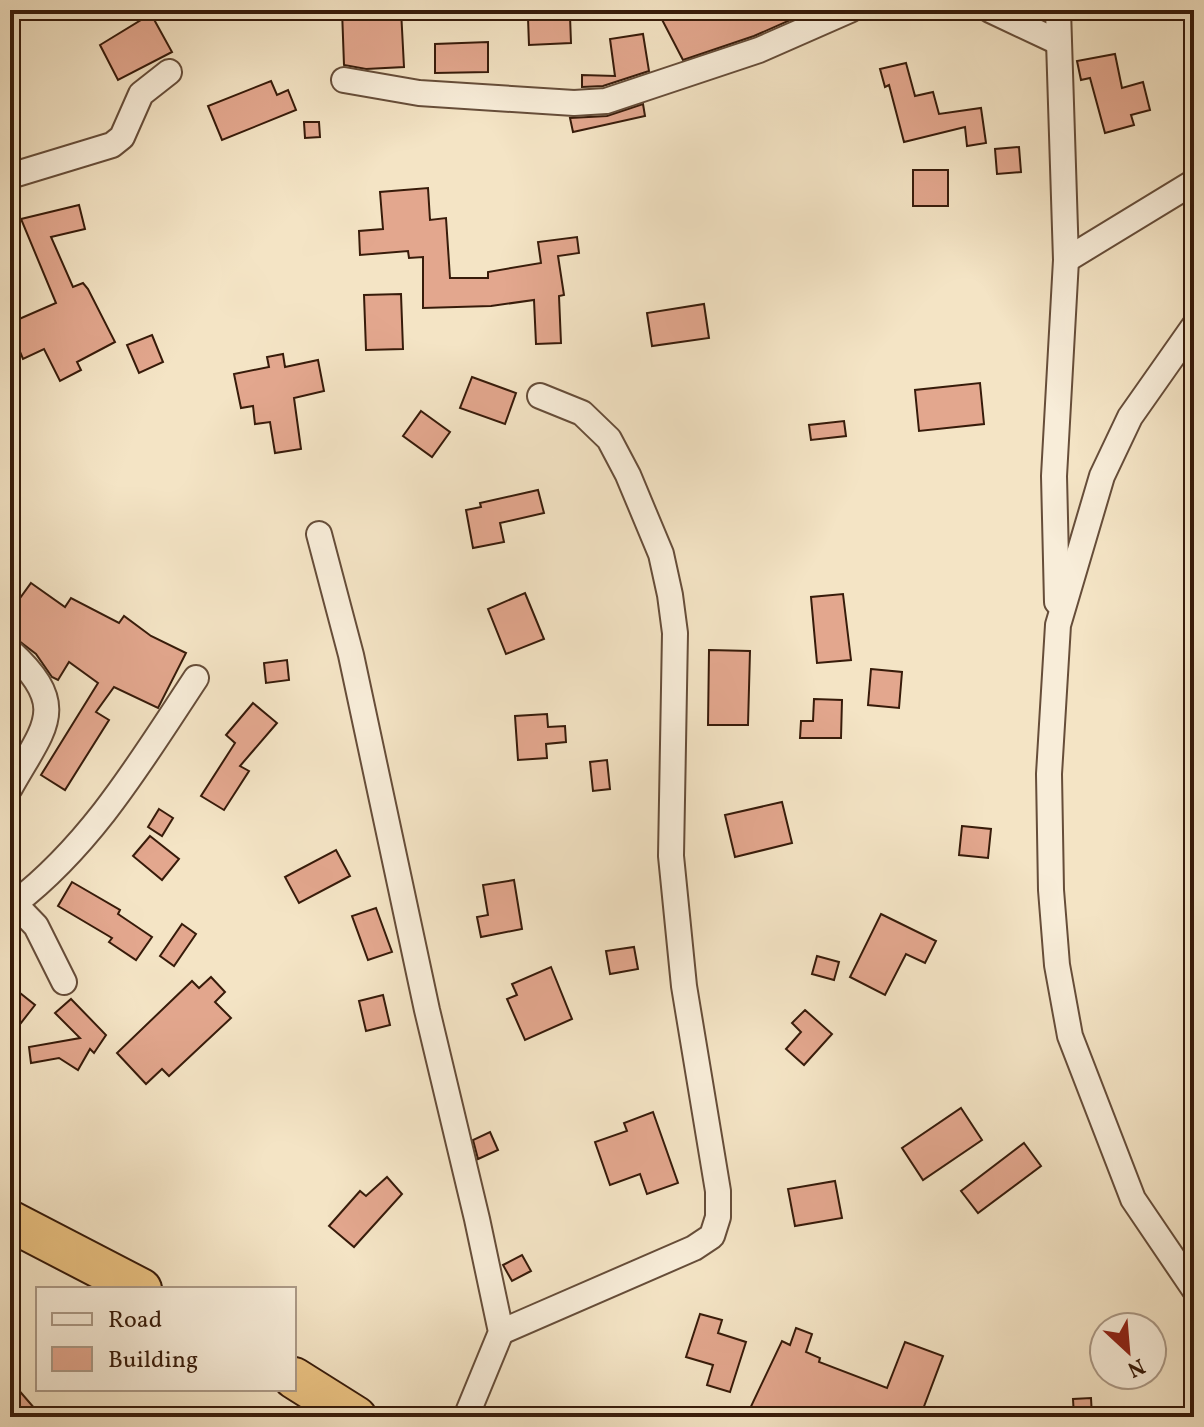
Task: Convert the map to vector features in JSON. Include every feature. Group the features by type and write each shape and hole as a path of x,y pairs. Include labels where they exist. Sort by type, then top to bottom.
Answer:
{"highway":[{"path":"10,1221 137,1287"},
{"path":"296,1379 356,1417"}],"street":[{"path":"344,80 419,93 574,103 606,101 759,50 850,10"},
{"path":"990,10 1058,42"},
{"path":"1058,10 1066,260 1054,476 1058,625 1049,774 1051,890 1057,965 1070,1036 1133,1199 1194,1289"},
{"path":"10,176 112,145 122,137 141,94 169,72"},
{"path":"1066,260 1194,182"},
{"path":"1058,625 1102,476 1130,417 1194,326"},
{"path":"501,1332 694,1248 712,1236 718,1217 718,1191 684,986 671,856 675,633 670,595 661,554 628,475 609,439 582,413 540,396"},
{"path":"1054,476 1066,494 1077,497 1089,493 1102,476"},
{"path":"319,534 351,655 427,1010 501,1332 466,1417"},
{"path":"10,651 31,670 44,691 48,712 44,728 10,788"},
{"path":"64,982 36,926 13,901 65,860 97,822 196,678"}],"building":[{"path":"342,10 401,10 404,67 366,69 344,65"},
{"path":"657,10 813,10 754,36 683,60"},
{"path":"151,14 172,52 118,80 100,45"},
{"path":"570,16 571,43 529,45 528,18"},
{"path":"643,34 649,71 603,86 582,87 582,75 615,76 610,39"},
{"path":"488,42 488,72 435,73 435,44"},
{"path":"1115,54 1122,88 1143,82 1150,110 1131,115 1134,125 1105,133 1090,78 1081,80 1077,61"},
{"path":"906,63 915,96 933,92 939,114 981,108 986,143 967,146 965,127 904,142 889,85 885,87 880,69"},
{"path":"271,81 277,95 288,90 296,110 222,140 208,106"},
{"path":"643,104 645,116 573,132 570,118 607,116"},
{"path":"304,122 319,122 320,137 305,138"},
{"path":"1019,147 1021,172 997,174 995,149"},
{"path":"913,170 948,170 948,206 913,206"},
{"path":"428,188 430,220 446,218 450,278 488,278 488,272 541,263 538,242 577,237 579,253 558,256 564,295 559,296 561,343 536,344 534,300 491,306 423,308 423,257 409,258 408,251 360,255 359,231 383,229 380,192"},
{"path":"79,205 85,229 51,237 73,287 83,283 88,289 115,342 77,362 81,370 60,381 44,349 23,359 10,328 10,323 56,303 21,219"},
{"path":"401,294 403,349 366,350 364,295"},
{"path":"704,304 709,338 652,346 647,313"},
{"path":"152,335 163,362 139,373 127,345"},
{"path":"283,354 285,367 318,360 324,391 294,398 301,449 275,453 270,422 255,424 253,406 241,408 234,374 269,367 267,357"},
{"path":"472,377 516,393 505,424 460,408"},
{"path":"980,383 984,424 919,431 915,390"},
{"path":"421,411 450,432 432,457 403,436"},
{"path":"844,421 846,436 811,440 809,425"},
{"path":"538,490 544,513 500,523 504,542 473,548 466,510 481,507 480,503"},
{"path":"31,583 65,607 71,598 119,623 124,616 151,636 186,653 158,708 114,687 96,712 109,720 65,790 41,775 98,683 69,662 58,680 52,677 36,654 10,634 10,612"},
{"path":"525,593 544,639 506,654 488,609"},
{"path":"843,594 851,660 817,663 811,597"},
{"path":"709,650 750,651 748,725 708,725"},
{"path":"287,660 289,680 266,683 264,663"},
{"path":"871,669 902,672 899,708 868,705"},
{"path":"814,699 842,700 841,738 800,738 801,721 813,721"},
{"path":"253,703 277,723 240,766 249,771 224,810 201,796 235,743 226,735"},
{"path":"547,714 548,727 565,726 566,742 546,744 547,758 518,760 515,716"},
{"path":"607,760 610,789 593,791 590,762"},
{"path":"782,802 792,843 735,857 725,815"},
{"path":"159,809 173,818 162,836 148,827"},
{"path":"962,826 991,829 988,858 959,855"},
{"path":"150,836 179,859 162,880 133,856"},
{"path":"336,850 350,876 299,903 285,877"},
{"path":"514,880 522,929 481,937 477,917 488,915 483,885"},
{"path":"72,882 120,910 118,914 152,937 136,960 109,942 112,938 58,906"},
{"path":"376,908 392,952 368,960 352,916"},
{"path":"881,914 936,941 925,963 906,954 885,995 850,977"},
{"path":"182,924 196,934 174,966 160,956"},
{"path":"634,947 638,969 610,974 606,951"},
{"path":"817,956 839,962 834,980 812,974"},
{"path":"551,967 572,1019 525,1040 507,999 517,995 512,984"},
{"path":"211,977 225,992 215,1002 231,1018 169,1076 162,1069 146,1084 117,1053 192,981 199,988"},
{"path":"10,985 35,1005 10,1037"},
{"path":"383,995 390,1025 366,1031 359,1001"},
{"path":"71,999 106,1035 94,1053 90,1049 78,1070 59,1058 31,1063 29,1047 80,1038 55,1013"},
{"path":"805,1010 832,1034 804,1065 786,1049 801,1032 792,1023"},
{"path":"961,1108 982,1140 923,1180 902,1148"},
{"path":"653,1112 678,1183 647,1194 640,1174 610,1185 595,1142 627,1131 624,1123"},
{"path":"490,1132 498,1150 478,1159 473,1140"},
{"path":"1024,1143 1041,1166 978,1213 961,1191"},
{"path":"387,1177 402,1194 354,1247 329,1226 360,1191 366,1196"},
{"path":"835,1181 842,1218 795,1226 788,1189"},
{"path":"522,1255 531,1271 512,1281 503,1265"},
{"path":"700,1314 722,1320 718,1333 746,1342 730,1392 707,1385 713,1365 686,1357"},
{"path":"796,1328 812,1334 806,1352 820,1358 819,1362 887,1388 905,1342 943,1356 920,1417 746,1417 782,1341 790,1345"},
{"path":"10,1380 42,1417 10,1417"},
{"path":"1091,1398 1092,1417 1074,1417 1073,1399"}]}
